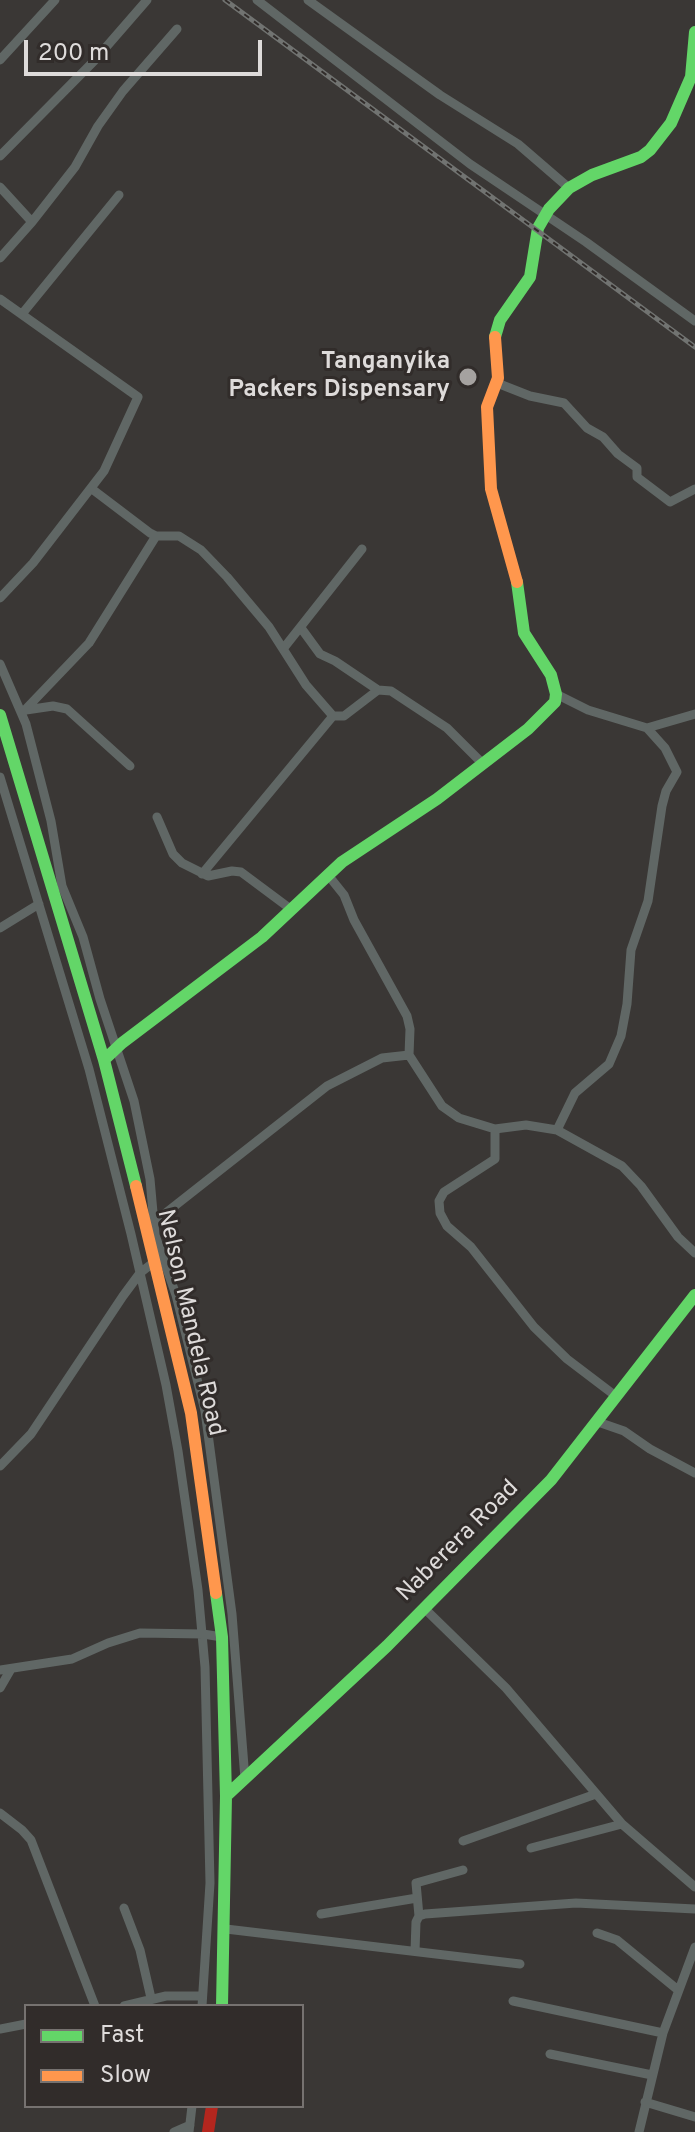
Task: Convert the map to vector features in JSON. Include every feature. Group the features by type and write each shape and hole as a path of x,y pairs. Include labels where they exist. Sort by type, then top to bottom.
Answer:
{"street":[{"path":"0,60 55,0"},
{"path":"0,156 94,61 147,0"},
{"path":"257,0 463,159 695,321"},
{"path":"308,0 440,95 518,144 569,188"},
{"path":"0,258 75,167 108,110 177,29"},
{"path":"104,1060 238,957 357,851 437,799 541,717 555,702 551,675 524,633 516,575 491,489 487,407 497,383 497,327 530,277 538,228 545,214 569,188 592,175 641,157 660,138 677,113 691,77 695,32"},
{"path":"0,187 32,222"},
{"path":"22,314 119,195"},
{"path":"0,299 138,396 104,471 92,489 33,563 0,598"},
{"path":"497,383 530,396 564,403 587,428 603,437 618,454 637,468 637,478 670,502 695,489"},
{"path":"92,489 156,536 179,536 201,550 269,627 306,685 333,716 342,717 378,690"},
{"path":"24,711 89,643 156,536"},
{"path":"283,649 362,549"},
{"path":"301,628 320,654 378,690 391,691 424,711 447,728 482,763"},
{"path":"0,664 24,711 51,821 62,886 83,937 117,1047 144,1147 156,1241 176,1295 205,1411 232,1614 245,1779"},
{"path":"556,694 588,710 647,728 677,768 677,776 666,791 663,802 648,901 631,950 625,1022 611,1061 575,1093 557,1130"},
{"path":"24,711 53,706 67,709 130,766"},
{"path":"647,728 695,714"},
{"name":"Nelson Mandela Road","path":"0,715 104,1060 186,1388 222,1637 226,1796 226,1929 222,2004"},
{"path":"202,874 333,716"},
{"path":"0,777 89,1069 140,1273 173,1422 203,1634 210,1883 202,2001 151,1998 131,2004"},
{"path":"157,817 175,857 202,874 214,877 232,871 241,872 292,910"},
{"path":"328,875 344,895 354,920 407,1016 409,1055 450,1114 474,1125 495,1129 526,1125 557,1130 627,1170 678,1237 695,1253"},
{"path":"0,928 39,904"},
{"path":"153,1223 327,1086 382,1058 409,1055"},
{"path":"495,1129 495,1159 444,1192 439,1201 440,1213 447,1226 471,1247 534,1327 567,1359 617,1397"},
{"path":"0,1466 40,1421 140,1273 154,1262"},
{"name":"Naberera Road","path":"226,1796 492,1542 551,1480 695,1295"},
{"path":"598,1422 624,1431 695,1473"},
{"path":"424,1608 506,1688 622,1824 695,1887"},
{"path":"0,1688 6,1669 72,1659 140,1633 222,1637"},
{"path":"463,1841 596,1794"},
{"path":"0,1813 31,1840 94,2004"},
{"path":"531,1848 622,1824"},
{"path":"415,1951 419,1916 415,1885 419,1881 463,1870"},
{"path":"321,1914 417,1898"},
{"path":"419,1916 576,1903 695,1909"},
{"path":"124,1908 140,1950 151,1998"},
{"path":"226,1929 520,1964"},
{"path":"597,1933 617,1940 678,1990"},
{"path":"639,2132 663,2033 695,1947"},
{"path":"684,1977 695,1982"},
{"path":"513,2001 663,2033"},
{"path":"0,2029 24,2024"},
{"path":"550,2054 652,2075"},
{"path":"645,2102 695,2117"},
{"path":"174,2132 189,2129 192,2108"},
{"path":"208,2132 212,2108"}],"railway":[{"path":"225,0 695,347"}],"traffic: fast":[{"path":"495,337 500,320 530,277 538,228 549,209 569,188 592,175 641,157 671,123 691,77 695,32"},
{"path":"104,1060 262,937 342,862 437,799 528,729 555,702 551,675 524,633 517,582"},
{"path":"0,715 104,1060 136,1186"},
{"path":"226,1796 387,1646 551,1480 695,1295"},
{"path":"216,1593 222,1637 226,1796 222,2004"}],"traffic: slow":[{"path":"495,337 498,378 487,407 491,489 517,582"},
{"path":"136,1186 191,1413 216,1593"}],"traffic: jam":[{"path":"208,2132 212,2108"}],"place":[{"name":"Tanganyika Packers Dispensary","path":"468,377"}]}
